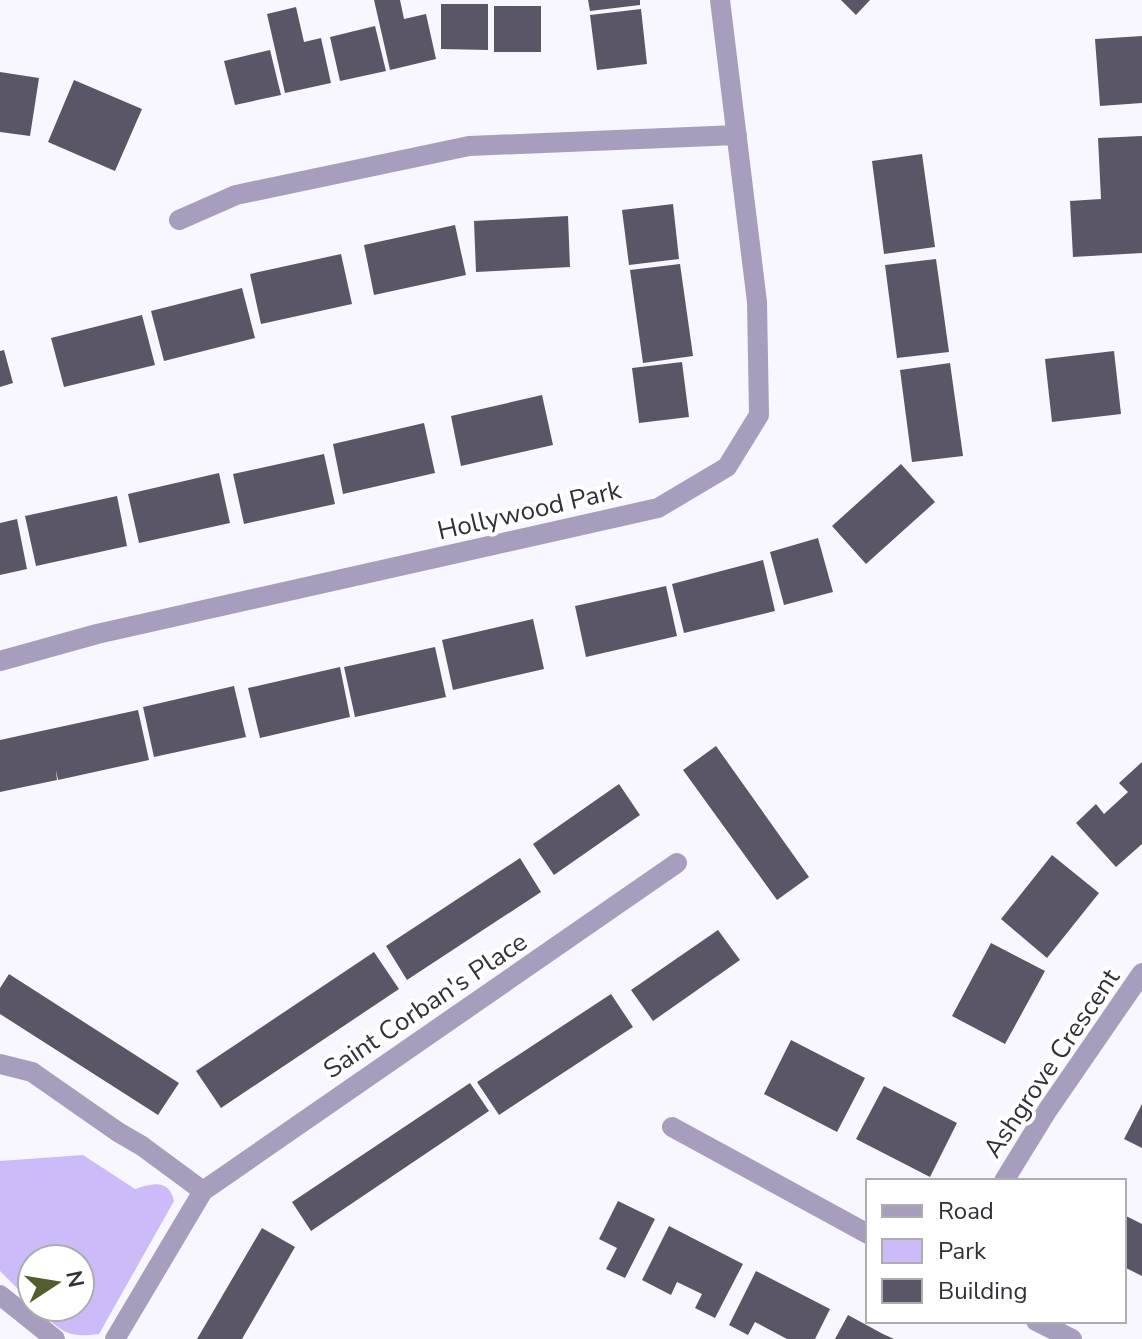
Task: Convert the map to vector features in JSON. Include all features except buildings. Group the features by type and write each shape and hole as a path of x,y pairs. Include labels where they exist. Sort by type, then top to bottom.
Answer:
{"street":[{"name":"Hollywood Park","path":"0,661 97,634 658,508 727,467 759,415 757,302 720,0"},
{"path":"179,220 236,195 469,146 737,135"},
{"name":"Saint Corban's Place","path":"115,1339 203,1191 677,863"},
{"name":"Ashgrove Crescent","path":"1005,1179 1047,1111 1142,973"},
{"path":"0,1064 32,1072 203,1191"},
{"path":"672,1127 866,1233"},
{"path":"0,1295 55,1339"},
{"path":"1040,1323 1072,1339"}],"green space":[{"path":"83,1155 135,1189 159,1184 172,1194 174,1201 99,1334 78,1335 63,1331 53,1323 96,1323 96,1243 16,1243 16,1287 0,1271 0,1161"}]}
